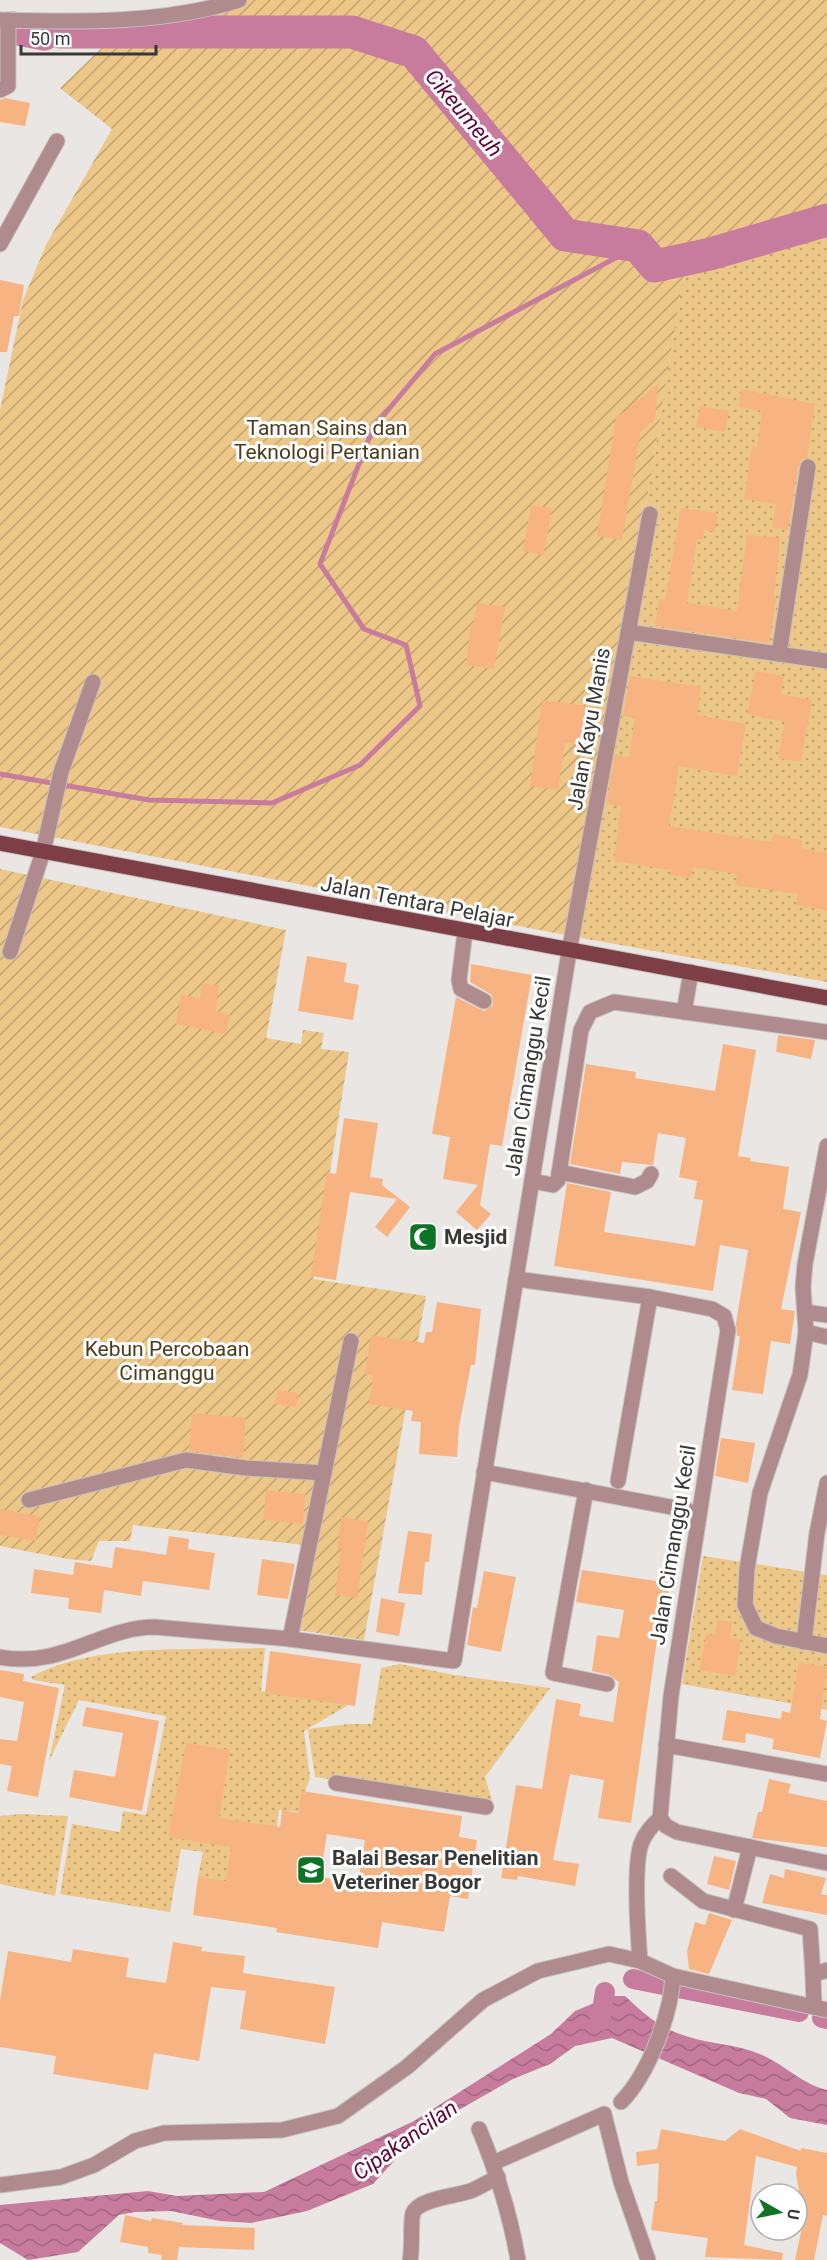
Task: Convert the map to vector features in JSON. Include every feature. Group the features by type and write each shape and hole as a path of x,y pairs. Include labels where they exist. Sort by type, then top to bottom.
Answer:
{"main road":[{"name":"Jalan Tentara Pelajar","path":"0,843 569,952 827,998"}],"street":[{"path":"0,90 8,86 4,20 97,23 211,9 240,0"},
{"path":"0,244 57,141"},
{"path":"779,654 808,467"},
{"name":"Jalan Kayu Manis","path":"569,952 650,514"},
{"path":"628,632 827,661"},
{"path":"9,952 42,852 61,772 93,682"},
{"path":"465,932 459,980 461,989 484,1001"},
{"name":"Jalan Cimanggu Kecil","path":"0,1657 41,1659 88,1646 133,1627 290,1639 454,1661 569,952"},
{"path":"684,1012 691,972"},
{"path":"532,1181 553,1185 558,1180 581,1030 590,1012 614,1002 827,1032"},
{"path":"827,1146 805,1264 806,1332 800,1375 760,1493 747,1569 745,1605 756,1628 827,1646"},
{"path":"559,1172 635,1187 647,1181 651,1174"},
{"name":"Jalan Cimanggu Kecil","path":"516,1279 650,1297 712,1309 724,1316 728,1330 697,1524 666,1745 660,1818"},
{"path":"618,1481 650,1297"},
{"path":"805,1312 827,1315"},
{"path":"806,1332 827,1337"},
{"path":"290,1639 351,1341"},
{"path":"29,1500 186,1460 246,1468 324,1473"},
{"path":"484,1472 687,1510"},
{"path":"804,1642 822,1534 827,1483"},
{"path":"586,1490 553,1673 608,1684"},
{"path":"666,1745 827,1774"},
{"path":"336,1783 486,1808"},
{"path":"640,1960 637,1930 640,1847 646,1832 660,1818 666,1827 677,1832 827,1863"},
{"path":"734,1910 750,1847"},
{"path":"0,2185 61,2177 94,2165 135,2141 164,2133 282,2130 338,2116 407,2067 483,2000 538,1971 609,1954 640,1960 673,1982 821,2008 820,1973 810,1929 703,1901 671,1876"},
{"path":"621,2102 637,2086 649,2058 673,1982"},
{"path":"410,2260 414,2232 412,2215 417,2207 426,2202 473,2190 496,2170 548,2137 604,2114 621,2182 648,2260"},
{"path":"479,2129 496,2170 510,2216 518,2260"}],"green space":[{"name":"Taman Sains dan Teknologi Pertanian","path":"235,0 827,0 827,208 688,247 576,937 0,827 0,410 23,300 46,245 112,129 60,88 111,39"},
{"path":"827,208 827,982 576,937 688,246"},
{"name":"Kebun Percobaan Cimanggu","path":"0,869 286,930 266,1038 301,1044 303,1030 324,1033 321,1049 349,1052 313,1279 426,1296 364,1640 291,1629 304,1545 133,1525 130,1541 99,1541 91,1561 67,1559 0,1546"},
{"path":"703,1556 827,1575 827,1710 682,1684"},
{"path":"265,1648 261,1691 350,1704 304,1731 310,1778 298,1812 279,1810 268,1891 198,1877 203,1852 181,1849 170,1912 60,1894 72,1824 120,1832 123,1811 146,1815 166,1716 79,1700 49,1761 65,1685 33,1680 31,1677 57,1666 114,1653 145,1650"},
{"path":"400,1664 454,1675 550,1688 485,1777 493,1804 315,1777 308,1729 372,1724 381,1668"},
{"path":"21,1814 68,1816 55,1896 0,1884 0,1816"}],"water":[{"name":"Cipakancilan","path":"612,1996 625,1996 649,2017 669,2030 687,2037 752,2051 827,2090 827,2125 790,2118 766,2099 739,2093 612,2038 575,2046 550,2064 513,2079 457,2111 404,2150 373,2184 307,2211 251,2223 220,2221 171,2211 135,2212 119,2215 78,2252 28,2260 0,2243 0,2205 148,2191 177,2196 264,2192 414,2121 551,2034 575,2011"}],"building":[{"path":"5,98 30,103 25,126 0,122 0,100"},
{"path":"0,280 24,285 19,316 14,316 7,352 0,352"},
{"path":"658,384 655,420 641,431 622,540 597,536 616,418"},
{"path":"741,389 815,404 807,458 801,460 798,466 788,530 772,528 776,504 744,499 752,446 757,447 762,411 739,407"},
{"path":"700,406 729,411 725,432 696,427"},
{"path":"531,505 552,508 544,555 523,551"},
{"path":"681,508 718,513 715,532 704,530 703,539 697,539 687,603 737,611 747,535 780,538 774,598 776,599 769,643 655,626 659,599 665,600"},
{"path":"477,603 505,607 494,669 466,665 471,624 474,624"},
{"path":"756,671 784,676 781,694 812,700 801,762 778,758 785,722 747,714"},
{"path":"630,676 701,687 697,715 746,724 737,776 679,766 669,826 771,842 773,834 802,840 801,848 827,853 827,910 796,905 798,894 735,885 737,874 693,867 691,878 670,875 671,870 614,861 621,806 606,804 615,755 629,757 635,718 623,716"},
{"path":"542,700 600,708 595,746 565,742 558,790 530,786"},
{"path":"307,956 347,963 344,982 359,985 353,1020 298,1011"},
{"path":"471,964 532,975 502,1146 490,1144 480,1205 491,1214 477,1230 456,1212 478,1185 443,1179 450,1137 432,1134 456,997 484,1011 493,1005 492,995 470,982"},
{"path":"202,983 219,985 216,1011 230,1015 226,1034 176,1024 181,995 200,998"},
{"path":"778,1035 815,1040 811,1059 776,1052"},
{"path":"723,1044 756,1050 738,1156 751,1158 750,1161 789,1167 783,1209 801,1212 781,1309 795,1311 790,1344 771,1341 763,1394 732,1390 740,1336 737,1336 736,1323 748,1250 720,1245 713,1291 554,1266 567,1183 611,1192 604,1232 695,1246 703,1200 694,1199 697,1181 679,1177 686,1138 658,1133 653,1165 622,1162 620,1174 570,1164 586,1064 636,1072 635,1078 715,1091"},
{"path":"344,1118 378,1123 370,1177 383,1179 382,1185 410,1207 387,1237 375,1227 397,1199 350,1192 336,1280 311,1276 327,1172 336,1174"},
{"path":"437,1302 481,1309 475,1365 471,1365 459,1427 457,1457 419,1454 421,1422 411,1421 413,1411 369,1404 373,1375 365,1374 371,1335 424,1343 426,1332 432,1332"},
{"path":"277,1390 298,1393 296,1407 275,1404"},
{"path":"192,1413 246,1418 243,1458 189,1451"},
{"path":"721,1438 755,1443 748,1483 715,1476"},
{"path":"266,1490 305,1494 303,1524 263,1520"},
{"path":"0,1509 40,1516 36,1541 0,1535"},
{"path":"341,1517 368,1522 357,1598 335,1595 341,1549 337,1548"},
{"path":"408,1531 432,1534 429,1562 425,1562 422,1595 398,1593"},
{"path":"169,1536 189,1539 188,1549 215,1553 209,1590 143,1581 141,1596 104,1590 101,1613 68,1609 69,1598 31,1593 34,1569 73,1575 75,1562 112,1568 115,1547 166,1555"},
{"path":"262,1559 295,1564 288,1599 257,1595"},
{"path":"582,1570 670,1583 664,1619 660,1618 631,1823 598,1818 604,1780 570,1774 553,1860 579,1864 575,1886 518,1876 517,1880 501,1878 516,1785 542,1789 556,1699 581,1704 579,1716 613,1722 619,1682 609,1675 592,1671 597,1635 619,1638 624,1610 576,1602"},
{"path":"484,1571 516,1577 501,1652 467,1645 473,1607 477,1608"},
{"path":"381,1598 405,1603 399,1636 376,1632"},
{"path":"717,1620 732,1622 729,1638 741,1640 735,1676 700,1670 706,1634 715,1635"},
{"path":"270,1651 361,1664 355,1706 265,1693"},
{"path":"799,1662 827,1667 820,1719 827,1721 820,1758 772,1749 774,1739 746,1733 745,1743 722,1740 727,1710 781,1719 782,1711 790,1713"},
{"path":"0,1670 24,1674 23,1681 59,1688 38,1797 7,1791 12,1766 0,1764 0,1739 17,1741 24,1702 0,1697"},
{"path":"86,1707 159,1721 142,1811 69,1797 74,1770 115,1777 123,1733 82,1726"},
{"path":"186,1743 230,1750 219,1818 280,1827 282,1810 298,1813 302,1791 462,1816 459,1837 477,1840 468,1899 450,1896 444,1932 382,1922 378,1948 276,1932 277,1928 193,1915 198,1877 226,1881 231,1847 168,1837","holes":["327,1834 365,1840 358,1883 320,1877"]},
{"path":"769,1779 791,1784 788,1793 827,1801 827,1847 752,1838 758,1812 762,1812"},
{"path":"714,1856 736,1861 729,1890 707,1884"},
{"path":"785,1869 826,1878 821,1894 827,1895 827,1915 762,1903 770,1874 784,1878"},
{"path":"709,1913 732,1920 709,1974 689,1969 687,1951 695,1922 705,1925"},
{"path":"173,1942 202,1947 201,1951 245,1956 243,1973 335,1987 325,2044 240,2029 246,1991 211,1987 199,2061 154,2053 148,2090 53,2074 56,2056 0,2047 0,2000 8,1951 71,1962 73,1949 129,1958 126,1977 166,1983"},
{"path":"661,2129 725,2141 740,2129 801,2151 801,2148 827,2153 827,2216 823,2215 814,2260 795,2260 799,2242 809,2242 809,2182 797,2182 797,2167 756,2156 752,2182 749,2182 749,2208 744,2245 783,2253 782,2260 705,2257 708,2238 651,2230 655,2201 657,2201 659,2163 637,2166 636,2152 657,2149"},
{"path":"125,2215 151,2221 152,2218 183,2223 182,2225 255,2228 254,2250 179,2247 177,2260 161,2260 162,2255 148,2253 148,2247 120,2242"}],"waterway":[{"name":"Cikeumeuh","path":"13,28 44,34"},
{"name":"Cikeumeuh","path":"60,32 352,32 414,52 565,235 638,246 655,266 710,254 827,220"},
{"path":"0,774 149,800 272,803 360,765 420,706 406,645 364,629 320,564 373,428 435,354 638,246"},
{"path":"633,1979 799,2012"},
{"path":"600,2021 605,1992"},
{"path":"822,2018 827,2019"}],"place":[{"name":"Mesjid","path":"423,1237"},
{"name":"Balai Besar Penelitian Veteriner Bogor","path":"311,1870"}]}
